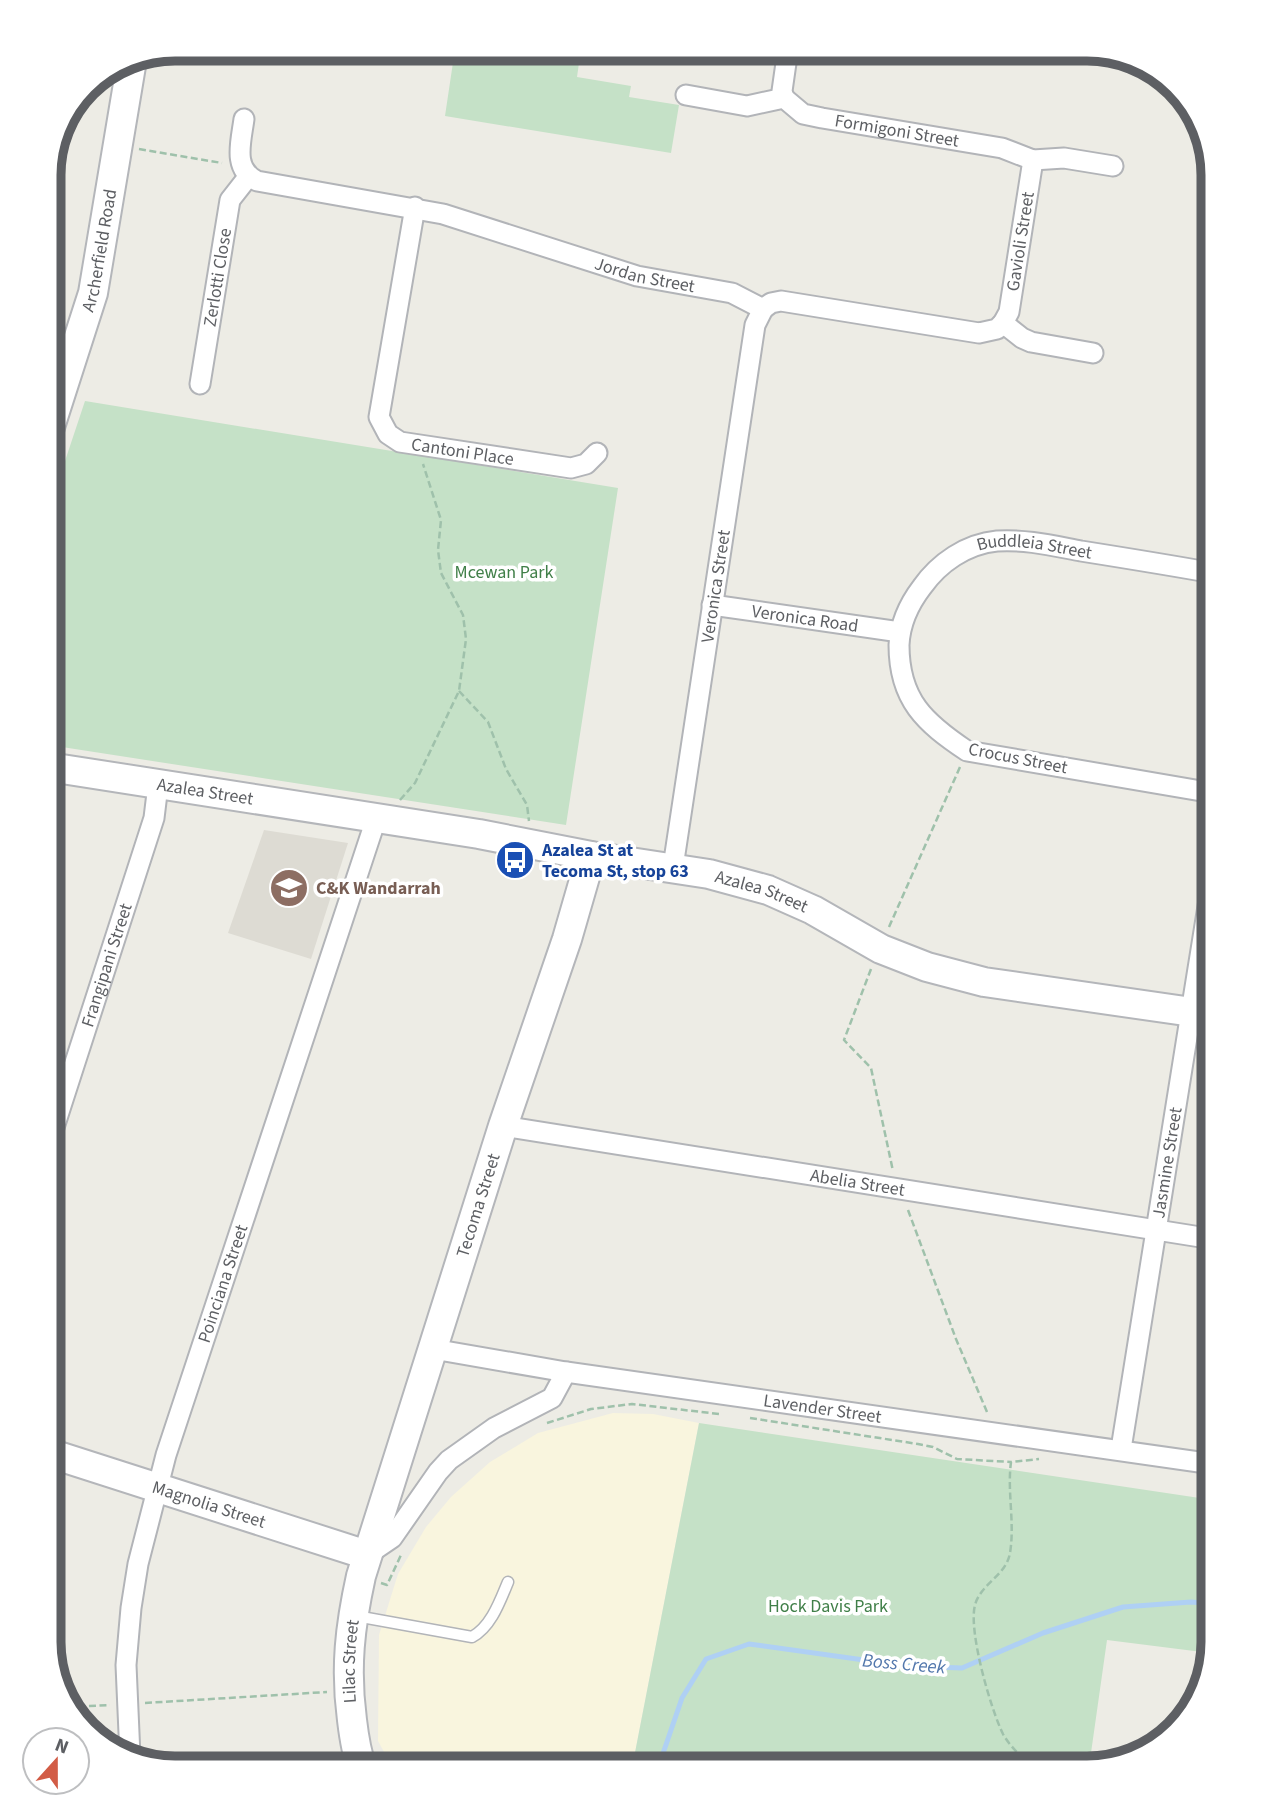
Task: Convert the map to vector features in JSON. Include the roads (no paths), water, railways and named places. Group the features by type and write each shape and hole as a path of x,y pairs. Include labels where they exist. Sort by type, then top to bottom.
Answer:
{"street":[{"path":"686,95 747,106 784,98 782,90 786,61"},
{"name":"Archerfield Road","path":"61,393 93,293 130,71"},
{"name":"Formigoni Street","path":"784,98 803,114 1002,148 1033,160 1064,158 1113,166"},
{"path":"244,119 239,155 244,172"},
{"name":"Gavioli Street","path":"1003,323 1009,312 1033,160"},
{"name":"Jordan Street","path":"244,172 257,181 443,214 637,276 732,293 763,309"},
{"name":"Zerlotti Close","path":"200,384 230,200 244,172"},
{"name":"Cantoni Place","path":"415,207 380,417 388,434 400,442 571,468 586,464 597,453"},
{"path":"763,309 771,303 781,301 979,333 997,329 1003,323 1021,338 1031,342 1093,353"},
{"name":"Veronica Street","path":"673,867 755,325 763,309"},
{"name":"Buddleia Street","path":"900,632 911,602 934,570 959,552 995,541 1035,543 1201,571"},
{"name":"Veronica Road","path":"712,605 900,632"},
{"name":"Crocus Street","path":"900,632 899,666 913,704 934,729 967,751 1201,791"},
{"name":"Azalea Street","path":"61,770 480,834 591,856 709,874 768,890 813,911 881,949 928,967 984,982 1201,1014"},
{"name":"Frangipani Street","path":"61,1106 154,818 158,785"},
{"name":"Poinciana Street","path":"129,1746 126,1665 131,1608 138,1564 157,1488 376,819"},
{"name":"Tecoma Street","path":"364,1565 503,1126 567,939 591,856"},
{"name":"Jasmine Street","path":"1121,1449 1156,1231 1201,1019"},
{"name":"Abelia Street","path":"503,1126 1201,1238"},
{"name":"Lavender Street","path":"433,1349 566,1371 1201,1462"},
{"path":"364,1565 392,1538 438,1472 449,1461 494,1427 552,1398 566,1371"},
{"name":"Magnolia Street","path":"61,1457 157,1488 364,1565"},
{"path":"390,1487 413,1485 438,1472"},
{"name":"Lilac Street","path":"357,1756 348,1690 347,1656 364,1565"}],"lane":[{"path":"353,1616 472,1637 486,1625 508,1582"}],"waterway":[{"name":"Boss Creek","path":"662,1756 682,1698 706,1659 749,1644 907,1666 962,1668 1043,1633 1123,1607 1201,1603"}],"place":[{"name":"Azalea St at Tecoma St, stop 63","path":"515,860"},
{"name":"C&K Wandarrah","path":"289,888"}],"park label":[{"name":"Mcewan Park","path":"504,572"},
{"name":"Hock Davis Park","path":"828,1606"}]}
